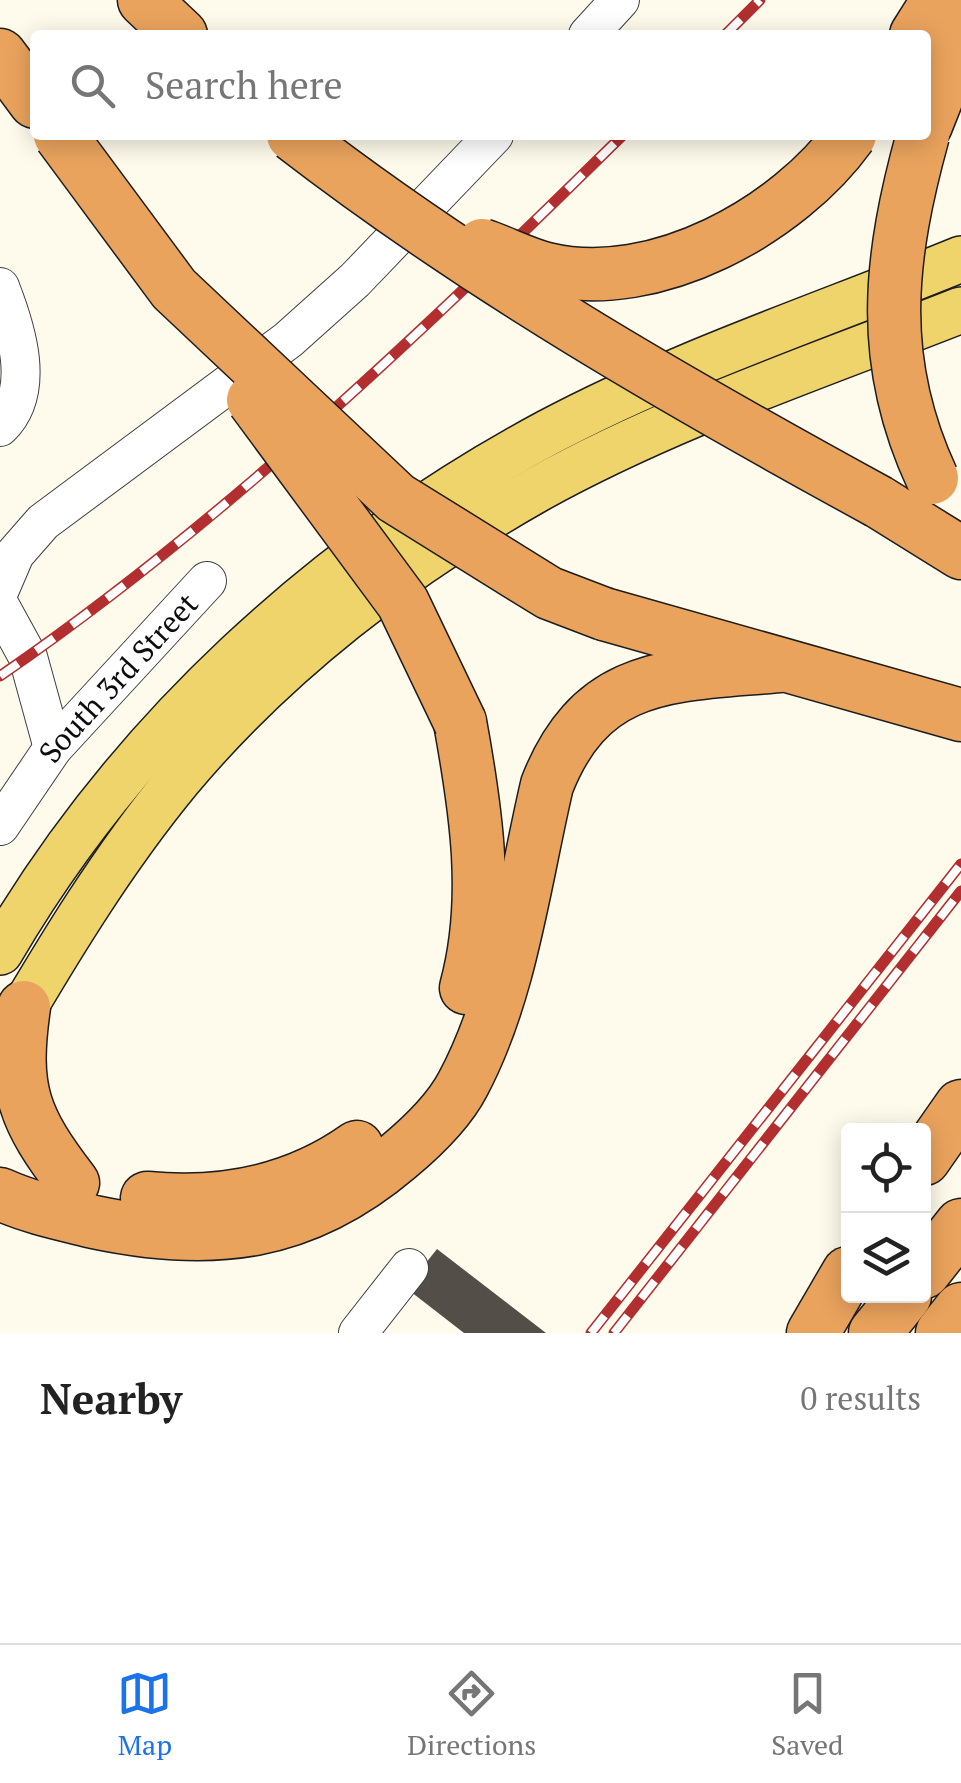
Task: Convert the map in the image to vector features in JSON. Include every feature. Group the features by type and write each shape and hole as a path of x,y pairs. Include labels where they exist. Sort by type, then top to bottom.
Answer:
{"highway":[{"path":"144,0 176,30"},
{"path":"919,30 938,0"},
{"path":"931,112 961,37"},
{"path":"0,54 30,95"},
{"path":"26,1198 188,1202 254,1193 322,1172 384,1126 425,1082 454,1030 477,948 480,862 460,722 403,603 64,140"},
{"path":"300,140 392,211 639,366 961,553"},
{"path":"392,211 549,270 610,271 661,264 717,244 766,218 813,180 846,140"},
{"path":"922,140 910,184 892,302 894,361 905,410 932,478 961,522"},
{"path":"174,289 396,498 548,593 604,614 779,666 960,715"},
{"path":"0,1164 26,1198 156,1235 230,1235 296,1221 365,1186 422,1137 462,1088 488,1031 547,785 562,747 613,696 646,682 779,666"},
{"path":"12,1028 24,1102 44,1145 26,1198"},
{"path":"931,1149 961,1106"},
{"path":"931,1263 961,1225"},
{"path":"813,1333 841,1286"},
{"path":"875,1333 899,1303"},
{"path":"942,1333 961,1309"}],"main road":[{"path":"0,952 91,817 162,732 238,654 324,579 449,492 550,432 651,386 961,259"},
{"path":"12,1028 116,862 181,778 330,632 430,557 538,490 643,439 961,310"}],"street":[{"path":"593,30 620,0"},
{"path":"0,589 15,554 43,522 288,340 355,280 489,140"},
{"path":"0,287 13,320 20,398 0,427"},
{"name":"South 3rd Street","path":"0,826 53,748 206,582"},
{"path":"0,606 28,657 53,748"},
{"path":"358,1333 408,1268"}],"building":[{"path":"437,1249 546,1333 464,1333 406,1288"}],"railway":[{"path":"730,30 760,0"},
{"path":"0,676 166,553 245,487 400,349 618,140"},
{"path":"591,1333 961,864"},
{"path":"614,1333 961,891"}]}
